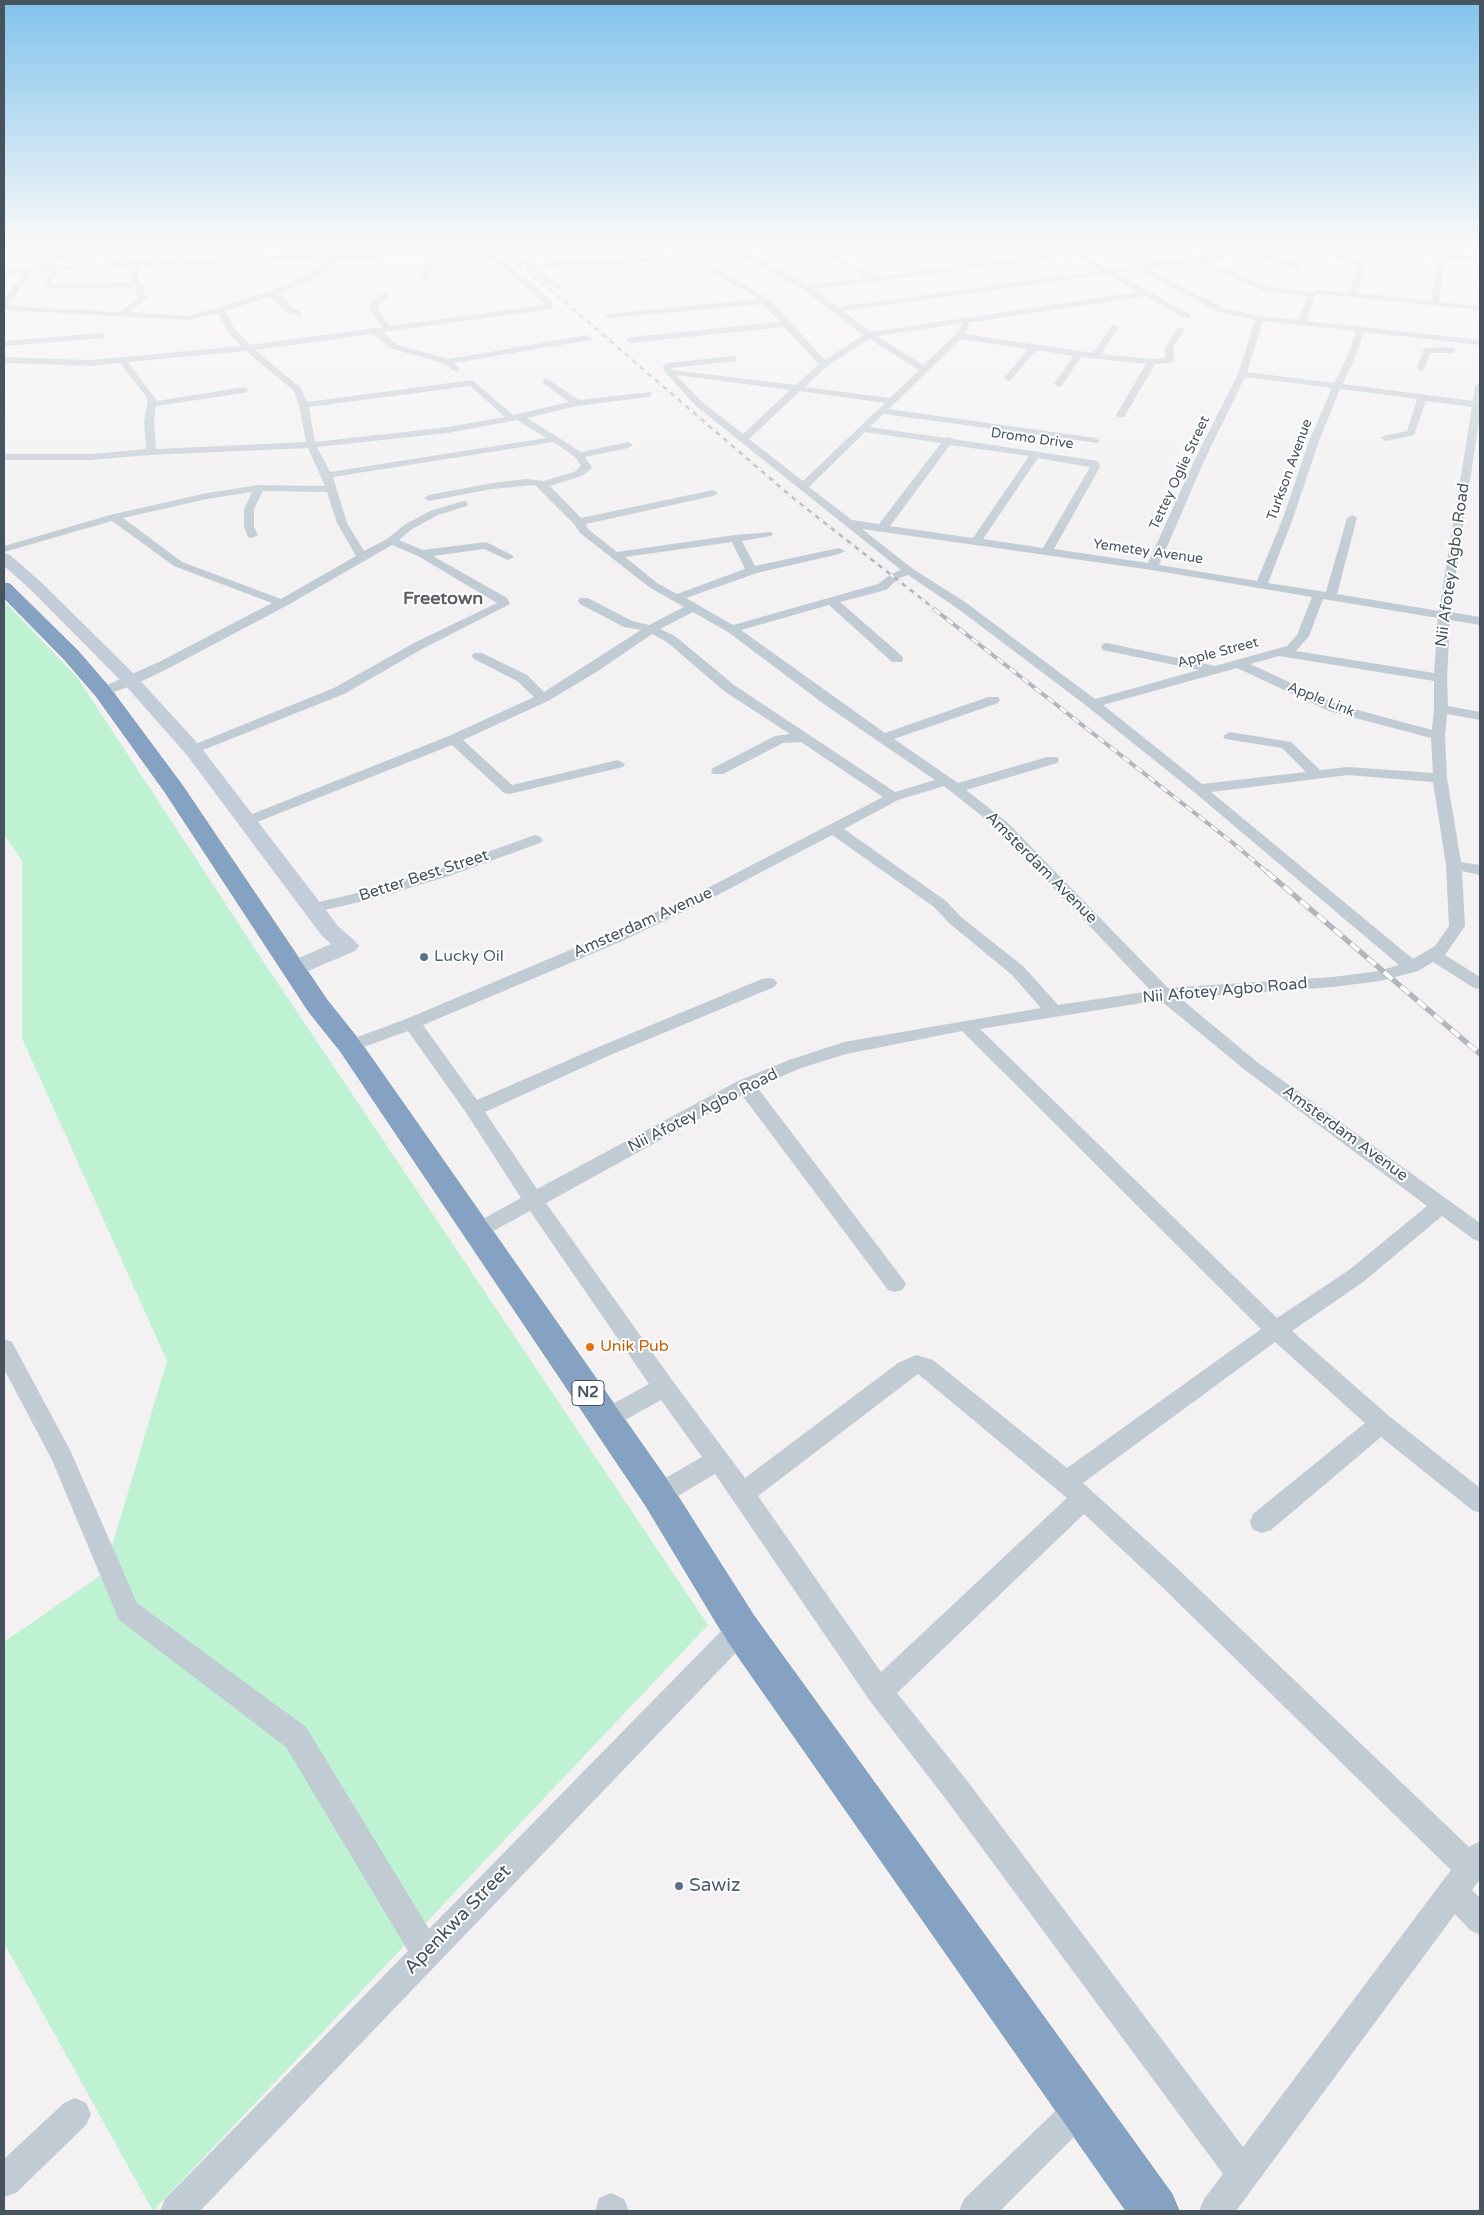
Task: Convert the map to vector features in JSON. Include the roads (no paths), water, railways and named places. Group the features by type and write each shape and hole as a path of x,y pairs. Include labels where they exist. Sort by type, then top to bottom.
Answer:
{"highway":[{"name":"N2","path":"4,588 71,656 118,687 174,790 318,1006 350,1046 658,1495 741,1629 1155,2211"}],"street":[{"path":"14,360 20,351"},
{"path":"4,360 71,363 123,361 216,351"},
{"path":"252,351 298,390 304,405 311,445 327,475 342,523 362,557"},
{"path":"413,351 447,362 514,417 556,439 579,455 587,467 578,474 543,485"},
{"path":"447,362 509,351"},
{"path":"812,351 824,364"},
{"path":"743,439 796,388 824,364 844,351"},
{"path":"895,351 923,370"},
{"path":"803,487 943,351"},
{"path":"1008,378 1030,351"},
{"path":"1062,351 1152,362 1170,360 1170,351"},
{"path":"1096,356 1099,351"},
{"name":"Tettey Oglie Street","path":"1152,567 1200,460 1242,374 1249,351"},
{"name":"Turkson Avenue","path":"1262,584 1288,518 1314,441 1353,351"},
{"path":"1421,368 1427,351"},
{"path":"1059,384 1079,354"},
{"path":"733,359 667,366 668,371 690,396 847,523 909,571 961,605 1093,704 1199,789 1412,967"},
{"path":"123,361 153,399 149,421 151,452"},
{"path":"1120,415 1152,362"},
{"path":"668,371 891,401"},
{"path":"1242,374 1479,405"},
{"path":"546,381 577,403"},
{"path":"304,405 472,383"},
{"name":"Nii Afotey Agbo Road","path":"477,1230 534,1201 745,1085 795,1064 844,1048 966,1025 1164,994 1333,982 1380,976 1412,967 1441,950 1457,926 1454,865 1440,778 1438,736 1441,709 1440,678 1444,615 1474,454 1480,386"},
{"path":"153,404 244,390"},
{"path":"4,458 90,457 151,452 311,445 448,430 577,403 648,394"},
{"path":"1386,438 1411,434 1422,397"},
{"path":"880,412 1095,441"},
{"name":"Dromo Drive","path":"863,429 1085,460 1095,464 1046,553"},
{"path":"327,475 556,439"},
{"path":"883,527 949,440"},
{"path":"579,455 628,444"},
{"path":"976,542 1036,454"},
{"path":"429,498 534,481 543,485 579,522 584,531 653,585 732,630 951,785 1052,760"},
{"path":"4,549 114,517 208,496 259,488 330,489"},
{"path":"252,535 249,532 249,509 259,488"},
{"path":"579,522 713,494"},
{"path":"118,687 282,602 391,542 408,527 434,513 463,504"},
{"path":"114,517 178,564 282,602"},
{"name":"Apple Street","path":"1093,704 1214,669 1282,653 1296,645 1303,636 1325,595 1352,518"},
{"name":"Yemetey Avenue","path":"847,523 1262,584 1480,621"},
{"path":"617,555 766,534"},
{"path":"735,538 753,570"},
{"path":"193,750 338,691 418,646 504,604 503,601 422,554 391,542"},
{"path":"422,554 486,545 508,557"},
{"path":"676,598 753,570 839,551"},
{"path":"4,558 36,586 118,687 193,750 330,931 347,946 293,969"},
{"path":"732,630 830,600 882,587 891,579 909,571"},
{"path":"830,600 897,659"},
{"path":"584,602 628,624 652,629 676,643 729,688 893,797"},
{"path":"247,821 454,739 543,698 652,629 693,607"},
{"path":"1107,647 1214,669"},
{"path":"1282,653 1440,678"},
{"path":"478,656 522,678 543,698"},
{"name":"Apple Link","path":"1237,663 1334,708 1438,736"},
{"path":"883,738 993,700"},
{"path":"1441,709 1480,716"},
{"path":"1230,736 1286,745 1316,774"},
{"path":"718,771 780,739 802,738"},
{"path":"454,739 509,790 618,764"},
{"path":"1199,789 1316,774 1366,771 1440,778"},
{"name":"Amsterdam Avenue","path":"350,1046 614,938 702,898 893,797 951,785 1002,825 1164,994 1252,1066 1480,1234"},
{"path":"834,829 940,904 955,920 1018,971 1054,1011"},
{"name":"Better Best Street","path":"312,908 366,896 414,882 535,840"},
{"path":"1454,865 1480,870"},
{"path":"1432,955 1480,984"},
{"path":"474,1109 602,1052 768,983"},
{"path":"412,1022 474,1109 534,1201 664,1387 743,1494 879,1692 955,1788 1244,2175"},
{"path":"966,1025 1276,1330 1381,1423 1480,1502"},
{"path":"745,1085 895,1284"},
{"path":"879,1692 1075,1490 1276,1330 1356,1276 1442,1205"},
{"path":"4,1348 62,1458 128,1611 296,1737 426,1952"},
{"path":"743,1494 916,1364 925,1366 1075,1490 1169,1577 1468,1871 1480,1920"},
{"path":"606,1419 664,1387"},
{"path":"1262,1522 1381,1423"},
{"path":"658,1495 719,1460"},
{"name":"Apenkwa Street","path":"177,2211 741,1629"},
{"path":"1216,2211 1468,1871"},
{"path":"976,2211 1081,2108"},
{"path":"4,2181 75,2114"}],"railway":[{"path":"622,351 793,498 936,610"},
{"path":"934,609 1233,843 1268,873"},
{"path":"1267,872 1480,1054"}],"place":[{"name":"Lucky Oil","path":"424,957"},
{"name":"Unik Pub","path":"590,1347"},
{"name":"Sawiz","path":"679,1886"}],"district":[{"name":"Freetown","path":"443,599"}]}
